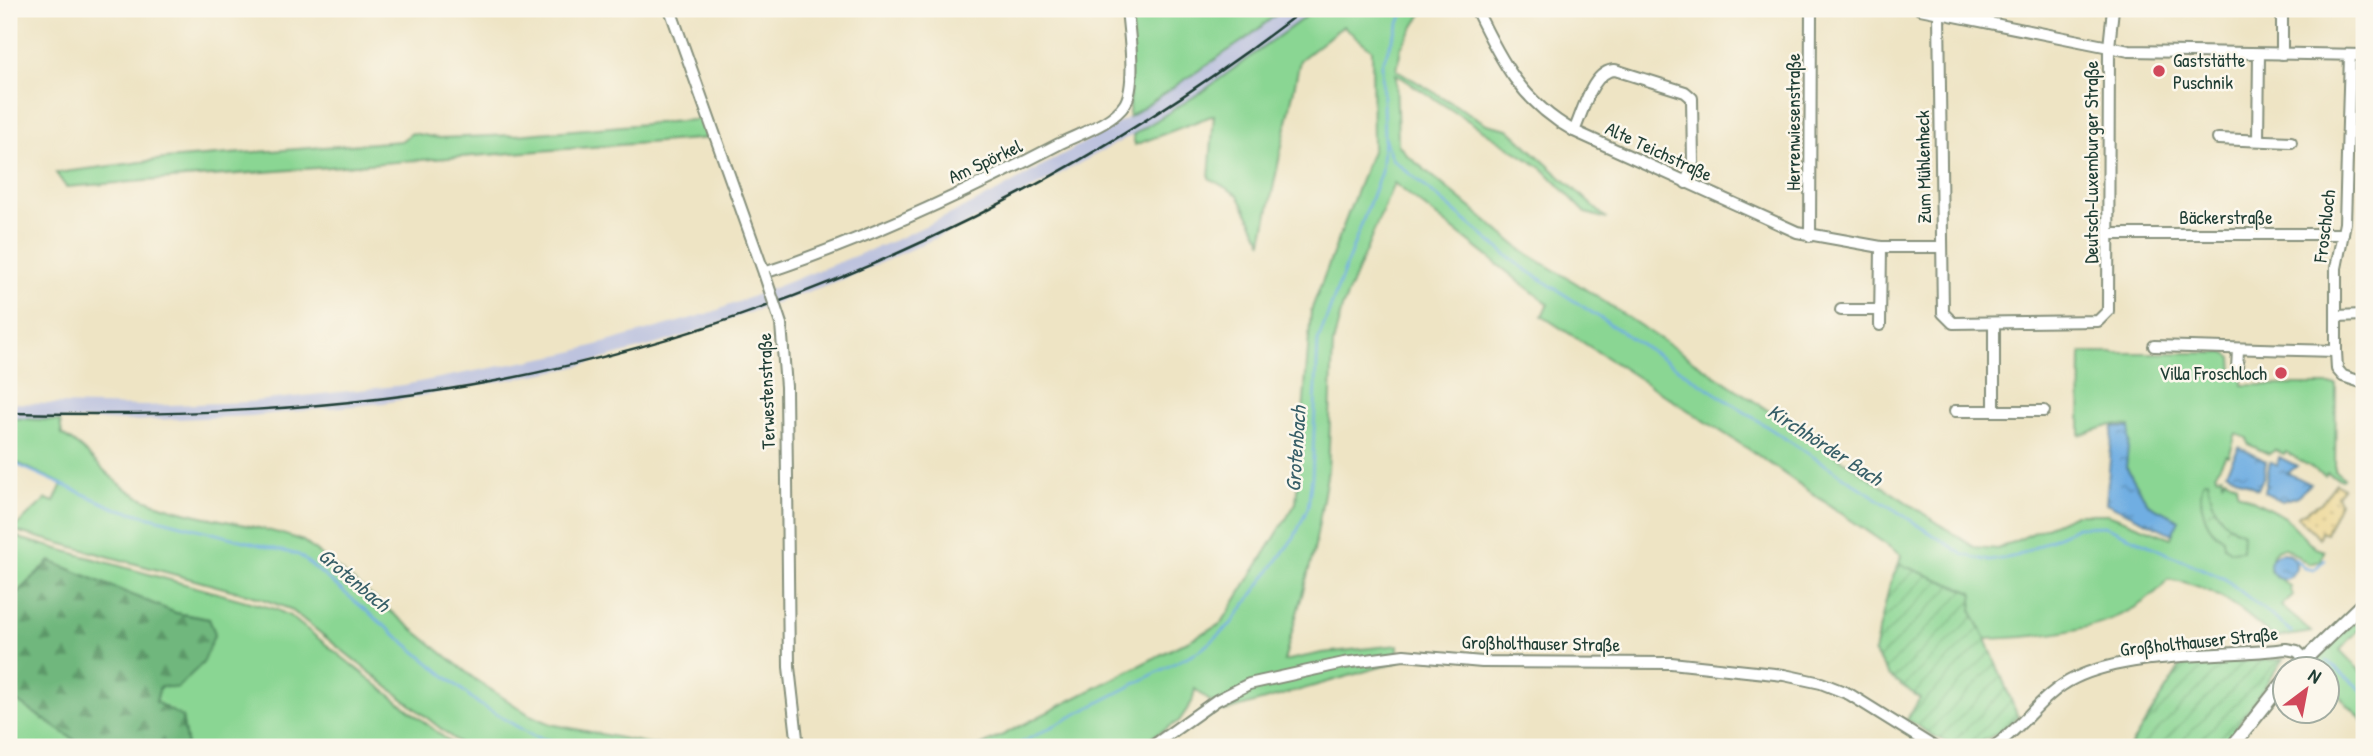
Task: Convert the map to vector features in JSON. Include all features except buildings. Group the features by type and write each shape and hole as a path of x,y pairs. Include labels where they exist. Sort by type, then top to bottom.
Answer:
{"street":[{"name":"Terwestenstraße","path":"670,9 781,324 786,387 789,667 798,747"},
{"name":"Am Spörkel","path":"764,273 818,255 933,205 1024,163 1118,112 1130,90 1127,9"},
{"name":"Alte Teichstraße","path":"1476,9 1525,95 1548,116 1574,131 1810,236 1881,247 1942,247"},
{"name":"Herrenwiesenstraße","path":"1810,236 1811,9"},
{"path":"1920,9 2109,47 2153,53 2364,55"},
{"name":"Deutsch-Luxemburger Straße","path":"1994,324 2098,321 2105,316 2109,234 2109,47 2113,9"},
{"path":"2282,9 2282,54"},
{"name":"Zum Mühlenheck","path":"1939,13 1942,313 1946,320 1953,323 1994,324"},
{"path":"2258,141 2259,54"},
{"name":"Froschloch","path":"2350,55 2343,234 2336,268 2336,351 2337,369 2343,376 2364,383"},
{"path":"1574,131 1598,77 1606,71 1615,70 1685,92 1693,102 1693,162 1686,183"},
{"path":"2218,139 2291,142"},
{"name":"Bäckerstraße","path":"2109,234 2343,234"},
{"path":"1880,325 1881,247"},
{"path":"1841,310 1880,310"},
{"path":"2336,316 2364,315"},
{"path":"1994,324 1994,411"},
{"path":"2154,346 2336,351"},
{"path":"2237,369 2238,349"},
{"path":"1955,411 2044,411"},
{"path":"2311,654 2364,602"},
{"name":"Großholthauser Straße","path":"1993,747 2045,697 2074,678 2103,668 2152,660 2286,649 2297,651 2298,654"},
{"name":"Großholthauser Straße","path":"1151,747 1217,700 1249,684 1345,663 1404,655 1482,662 1671,663 1784,675 1821,683 1849,694 1934,747"},
{"path":"2232,747 2272,697"}],"shaded area":[{"path":"1283,9 1315,9 1210,86 1130,136 971,222 849,277 675,339 571,368 383,403 250,416 131,421 9,418 9,403 144,406 248,402 404,385 568,353 710,313 893,241 991,195 1129,117 1247,38"}],"green space":[{"path":"1131,9 1283,9 1247,38 1129,117"},
{"path":"1316,9 1425,9 1401,47 1397,70 1487,124 1508,129 1607,219 1586,213 1543,169 1396,74 1398,144 1407,155 1524,252 1576,283 1974,547 1998,549 2075,514 2108,514 2171,538 2178,520 2148,504 2126,467 2130,426 2112,425 2080,435 2081,353 2225,353 2232,358 2233,374 2243,374 2243,385 2336,385 2335,471 2344,478 2342,480 2327,473 2325,476 2286,452 2284,454 2275,450 2269,454 2248,444 2247,438 2236,434 2229,456 2226,455 2215,474 2222,476 2223,481 2225,478 2237,484 2237,492 2285,517 2315,548 2324,551 2321,561 2308,564 2286,548 2278,549 2273,554 2270,571 2291,587 2289,589 2293,595 2281,606 2312,632 2274,638 2226,600 2199,587 2168,579 2151,596 2131,610 2109,620 2060,633 1986,639 1970,610 1973,593 1899,564 1901,555 1753,452 1542,316 1548,304 1394,183 1342,308 1333,344 1328,470 1314,551 1284,661 1322,653 1398,645 1398,662 1223,712 1195,689 1192,702 1179,721 1135,747 979,747 1221,624 1296,503 1311,311 1373,148 1372,50 1343,26 1300,60 1262,241 1238,195 1209,178 1214,115 1135,145 1133,135 1203,91"},
{"path":"704,119 711,138 66,187 56,173 165,159 401,141 412,133 439,138 515,135"},
{"path":"9,418 60,421 62,435 83,450 111,477 147,500 303,541 476,680 530,715 550,724 666,747 464,747 290,609 257,597 15,531 13,529 46,499 54,502 62,484 9,459"},
{"path":"2208,480 2211,497 2222,519 2243,533 2242,550 2231,551 2224,546 2223,538 2207,521 2201,496 2204,481"},
{"path":"10,532 22,539 275,609 290,616 456,747 187,747 182,717 156,702 160,686 209,619 176,613 41,569 9,601"},
{"path":"50,561 176,613 209,619 215,633 203,663 177,688 160,686 156,702 182,717 187,747 85,747 9,696 9,601"},
{"path":"1899,564 1973,593 1971,610 2018,717 1988,738 1963,745 1951,743 1907,719 1920,698 1889,676 1874,652 1890,583"},
{"path":"2364,613 2364,624 2340,650 2364,675 2364,722 2342,699 2342,654 2321,654"},
{"path":"2272,660 2272,676 2222,747 2130,747 2182,664"},
{"path":"9,696 85,747 9,747"}],"sand":[{"path":"2336,483 2343,488 2337,495 2340,503 2326,533 2321,531 2319,538 2297,516 2321,503"}],"water":[{"path":"2113,427 2130,428 2126,467 2148,504 2179,520 2172,534 2106,503"},
{"path":"2239,447 2266,461 2264,476 2258,489 2226,472"},
{"path":"2279,457 2297,466 2288,473 2311,484 2297,496 2282,501 2264,492 2270,462 2278,466"},
{"path":"2283,553 2292,557 2296,566 2292,575 2283,579 2274,575 2270,566 2274,557"}],"waterway":[{"name":"Grotenbach","path":"1013,747 1202,649 1231,624 1295,536 1308,507 1312,476 1318,341 1381,172 1384,138 1382,64 1405,9"},
{"name":"Kirchhörder Bach","path":"1384,138 1392,159 1516,263 1964,555 1990,561 2017,556 2077,527 2105,526 2225,579 2292,632"},
{"name":"Grotenbach","path":"9,461 115,508 299,555 479,704 533,736 574,747"},
{"path":"2295,559 2304,568 2314,570 2325,559"},
{"name":"Kirchhörder Bach","path":"2342,674 2364,692"}],"railway":[{"path":"9,413 133,414 256,410 379,399 501,380 609,355 716,323 822,285 924,241 1024,191 1121,135 1215,75 1304,9"}],"place":[{"name":"Gaststätte Puschnik","path":"2159,71"},
{"name":"Villa Froschloch","path":"2281,373"}]}
